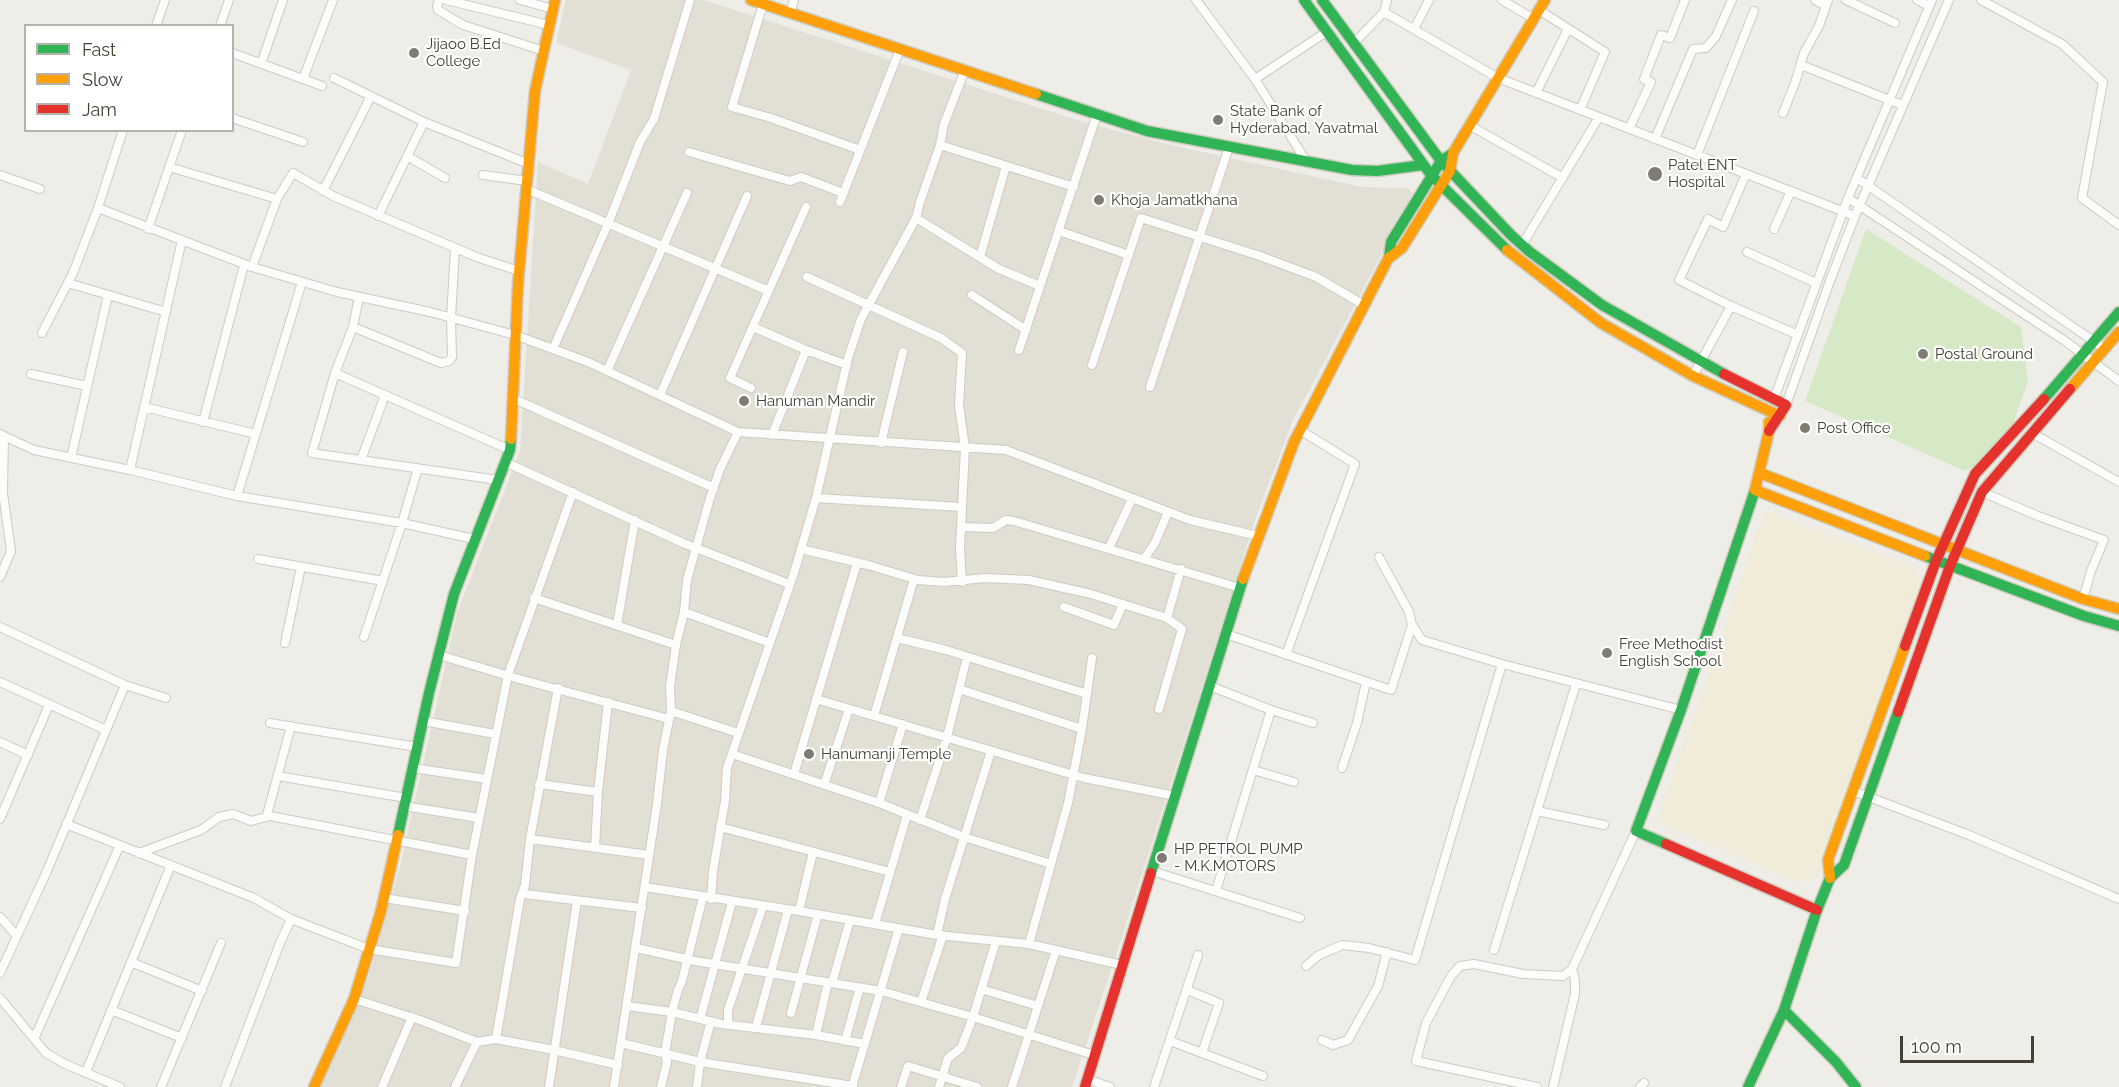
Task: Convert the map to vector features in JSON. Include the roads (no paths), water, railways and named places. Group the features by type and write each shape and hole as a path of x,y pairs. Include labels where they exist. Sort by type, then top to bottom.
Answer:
{"main road":[{"path":"751,0 1147,131 1352,170 1377,171 1423,165"},
{"path":"1304,0 1440,186 1516,259 1601,323 1693,376 1780,416"},
{"path":"1322,0 1441,161 1522,245 1602,305 1701,362 1786,405 1770,431"},
{"path":"314,1087 354,999 384,898 454,594 510,450 519,271 535,91 554,4"},
{"path":"1389,258 1402,248 1450,171 1453,153 1539,9"},
{"path":"1086,1083 1240,588 1300,429 1389,258 1391,242 1431,175 1441,161 1453,153"},
{"path":"1830,878 1828,860 1942,545 1975,474 2119,312"},
{"path":"1748,1087 1784,1010 1830,878 1844,865 1950,566 1982,492 2094,362 2114,342"},
{"path":"1774,399 1769,411 1770,431 1755,490 1681,710 1636,831 1817,910"},
{"path":"1760,473 2083,599 2119,609"},
{"path":"1755,490 1936,561 2084,616 2119,626"},
{"path":"1784,1010 1836,1062 1856,1087"}],"street":[{"path":"157,24 165,0"},
{"path":"221,24 229,0"},
{"path":"261,64 283,0"},
{"path":"303,79 333,0"},
{"path":"439,0 438,10 463,25 544,51"},
{"path":"446,0 549,25"},
{"path":"520,0 554,4"},
{"path":"553,350 608,224 640,142 654,119 690,0"},
{"path":"790,13 794,0"},
{"path":"1197,0 1255,79 1306,161"},
{"path":"1354,42 1384,12 1387,0"},
{"path":"1414,29 1429,0"},
{"path":"1502,0 1539,9 1605,52 1580,110"},
{"path":"1629,129 1651,82 1644,79 1661,35 1670,38 1685,0"},
{"path":"1655,139 1693,49 1706,48 1716,36 1732,0"},
{"path":"1784,113 1804,52 1819,26 1827,3 1815,0"},
{"path":"1846,0 1895,23"},
{"path":"1774,399 1848,198 1930,3 1917,0"},
{"path":"1786,405 1855,216 1949,0"},
{"path":"1981,0 2062,44 2103,82 2082,198 2119,225"},
{"path":"763,4 732,107 771,118 860,150"},
{"path":"1696,155 1754,11"},
{"path":"1384,12 1498,78 1855,216"},
{"path":"1536,93 1568,28"},
{"path":"1255,79 1328,31"},
{"path":"689,153 790,181 801,177 842,197 900,49"},
{"path":"234,54 322,86"},
{"path":"1801,65 1902,105"},
{"path":"661,1087 667,1062 665,1053 672,1012 713,871 727,768 801,549 816,498 847,365 861,319 916,218 940,145 944,124 965,70"},
{"path":"334,78 370,98 424,122 528,164"},
{"path":"323,190 370,98"},
{"path":"1019,350 1097,114"},
{"path":"1522,245 1599,117"},
{"path":"234,119 303,142"},
{"path":"378,216 424,122"},
{"path":"1469,125 1563,178"},
{"path":"42,333 68,283 98,208 122,132"},
{"path":"148,229 181,132"},
{"path":"940,145 1074,187"},
{"path":"1150,387 1229,147"},
{"path":"407,156 445,178"},
{"path":"980,257 1006,166"},
{"path":"169,167 277,199"},
{"path":"203,422 248,266 277,199 293,173 378,216 479,258 519,271"},
{"path":"1746,174 1723,226 1708,219 1679,280 1798,335"},
{"path":"0,175 40,189"},
{"path":"483,176 527,185 608,224 769,291"},
{"path":"1857,178 2094,341 2114,342"},
{"path":"1774,229 1791,191"},
{"path":"607,371 687,193"},
{"path":"660,395 747,196"},
{"path":"1848,198 2083,354 2119,381"},
{"path":"751,388 730,378 806,207"},
{"path":"98,208 248,266 359,297 515,335 607,371 738,432 1006,450 1190,520 1258,537"},
{"path":"916,218 999,269 1040,286"},
{"path":"1092,365 1141,218 1316,277 1364,305"},
{"path":"1059,231 1128,255"},
{"path":"130,470 182,240"},
{"path":"353,327 441,363 446,363 452,357 451,318 456,248"},
{"path":"1747,252 1816,284"},
{"path":"807,277 941,338 962,352 959,405 965,448 960,548 962,582"},
{"path":"237,496 302,282"},
{"path":"68,283 166,312"},
{"path":"71,458 108,295"},
{"path":"972,295 1026,330"},
{"path":"359,297 353,327 335,373 312,453 498,480"},
{"path":"1693,376 1731,306"},
{"path":"753,327 847,365"},
{"path":"772,435 806,350"},
{"path":"881,443 903,352"},
{"path":"335,373 510,450"},
{"path":"31,374 87,386"},
{"path":"360,460 385,394"},
{"path":"512,398 714,488"},
{"path":"144,407 256,434"},
{"path":"1286,656 1355,464 1300,429"},
{"path":"614,1087 670,715 670,686 684,612 687,580 714,488 730,446 738,432"},
{"path":"2032,433 2119,482"},
{"path":"0,577 10,551 2,484 2,436 34,450 237,496 402,523 474,539"},
{"path":"506,462 695,547 789,584"},
{"path":"364,637 418,468"},
{"path":"66,824 254,898 291,919 369,949 456,963 472,855 508,675 573,492"},
{"path":"1982,492 2038,516 2104,540 2091,571 2083,599"},
{"path":"816,498 961,507"},
{"path":"1109,548 1132,499"},
{"path":"1144,559 1155,543 1168,512"},
{"path":"617,625 635,520"},
{"path":"961,527 993,528 1006,520 1014,521 1240,588"},
{"path":"0,547 10,551"},
{"path":"801,549 914,579 962,582 985,578 1029,580 1091,594 1167,618 1182,629 1159,709"},
{"path":"1379,557 1409,612 1412,625 1422,640 1576,684 1681,710"},
{"path":"258,559 383,581"},
{"path":"794,774 857,563"},
{"path":"285,643 301,567"},
{"path":"1167,618 1181,569"},
{"path":"874,716 914,579"},
{"path":"534,598 676,645"},
{"path":"1064,607 1114,625 1123,604"},
{"path":"684,612 770,643"},
{"path":"1226,634 1391,690 1412,625"},
{"path":"0,627 125,685 166,698"},
{"path":"897,638 1087,694"},
{"path":"439,655 608,702 738,733"},
{"path":"920,820 947,737 967,657"},
{"path":"1029,944 1068,803 1092,658"},
{"path":"1306,966 1318,955 1342,945 1370,948 1415,960 1502,664"},
{"path":"0,682 106,730"},
{"path":"1342,768 1357,723 1366,682"},
{"path":"1494,950 1576,684"},
{"path":"0,973 47,871 125,685"},
{"path":"1210,686 1271,711 1313,723"},
{"path":"496,1040 520,899 524,894 539,784 558,688"},
{"path":"958,689 1082,729"},
{"path":"816,699 1074,775 1175,796"},
{"path":"595,848 598,792 608,702"},
{"path":"0,819 49,705"},
{"path":"824,785 849,709"},
{"path":"1216,891 1271,711"},
{"path":"423,721 495,734"},
{"path":"270,723 417,747"},
{"path":"879,803 903,724"},
{"path":"267,815 291,726"},
{"path":"0,742 28,755"},
{"path":"921,1002 964,837 991,751"},
{"path":"732,754 879,803 964,837 1051,864"},
{"path":"413,768 487,779"},
{"path":"1253,770 1294,782"},
{"path":"278,776 479,818"},
{"path":"539,784 598,792"},
{"path":"1853,791 1969,835 2119,899"},
{"path":"1537,811 1604,825"},
{"path":"139,853 201,830 216,819 233,814 251,822 267,815 472,855"},
{"path":"875,924 907,815"},
{"path":"720,827 890,872"},
{"path":"1537,1087 1416,1061 1426,1023 1451,976 1460,966 1473,964 1523,974 1563,976 1572,969 1636,831"},
{"path":"530,839 649,855"},
{"path":"34,1039 120,845"},
{"path":"799,911 813,852"},
{"path":"86,1072 171,865"},
{"path":"1152,871 1300,918"},
{"path":"645,887 940,935 1029,944 1122,965"},
{"path":"524,894 642,908"},
{"path":"384,898 465,910"},
{"path":"549,1087 577,901"},
{"path":"700,1019 732,902"},
{"path":"728,1024 728,1010 763,906"},
{"path":"756,1027 788,909"},
{"path":"791,1013 818,914"},
{"path":"0,917 17,936"},
{"path":"225,1087 291,919"},
{"path":"816,1035 850,920"},
{"path":"621,1043 700,1062 853,1087 899,928"},
{"path":"939,1087 948,1058 961,1048 973,1017 996,940"},
{"path":"161,1087 221,943"},
{"path":"636,948 715,965 860,987 973,1017 1094,1055"},
{"path":"1012,1087 1056,950"},
{"path":"1322,1040 1333,1045 1348,1040 1378,986 1387,952"},
{"path":"1154,1087 1198,955"},
{"path":"131,962 202,991"},
{"path":"1553,1087 1575,994 1572,969"},
{"path":"845,1041 860,987"},
{"path":"981,989 1038,1006"},
{"path":"1187,990 1220,1003 1202,1053"},
{"path":"0,998 46,1053 65,1064 120,1087"},
{"path":"354,999 412,1017 477,1042 496,1040 554,1050 618,1065"},
{"path":"627,1006 672,1012 728,1024 816,1035 865,1044"},
{"path":"111,1010 182,1038"},
{"path":"382,1087 412,1017"},
{"path":"697,1087 700,1062 711,1021"},
{"path":"1170,1041 1263,1076"},
{"path":"455,1087 477,1042"},
{"path":"901,1087 907,1066 943,1075 973,1086"},
{"path":"1086,1083 1110,1087"}],"place":[{"name":"Jijaoo B.Ed College","path":"414,53"},
{"name":"State Bank of Hyderabad, Yavatmal","path":"1218,120"},
{"name":"Patel ENT Hospital","path":"1655,174"},
{"name":"Khoja Jamatkhana","path":"1099,200"},
{"name":"Postal Ground","path":"1923,354"},
{"name":"Hanuman Mandir","path":"744,401"},
{"name":"Post Office","path":"1805,428"},
{"name":"Free Methodist English School","path":"1607,653"},
{"name":"Hanumanji Temple","path":"809,754"},
{"name":"HP PETROL PUMP - M.K.MOTORS","path":"1162,858"}]}
